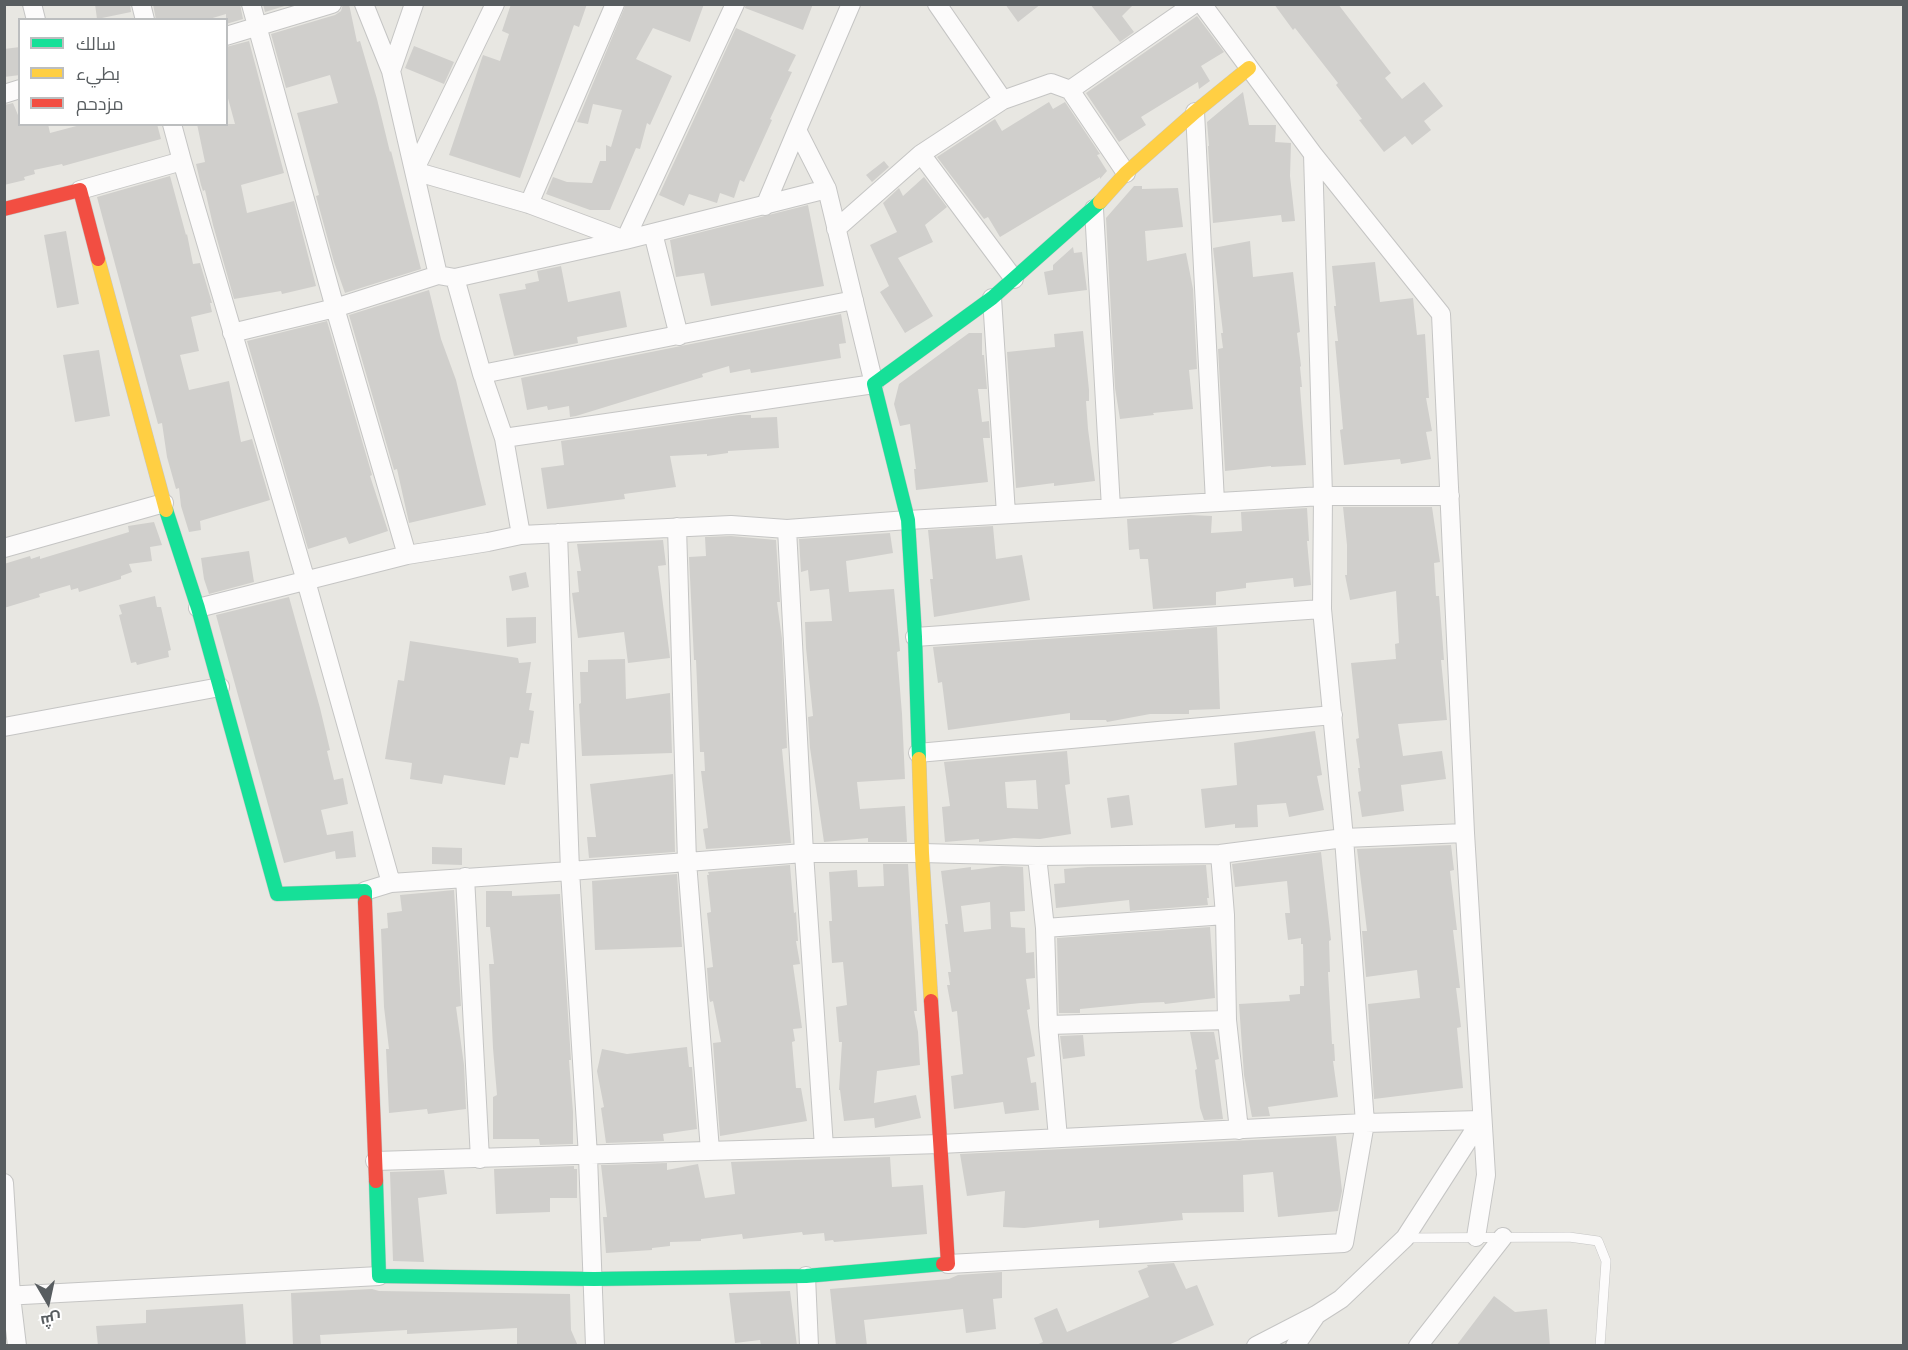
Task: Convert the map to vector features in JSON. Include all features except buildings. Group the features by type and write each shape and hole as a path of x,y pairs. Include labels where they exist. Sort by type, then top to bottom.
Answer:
{"street":[{"path":"251,4 335,308 407,555"},
{"path":"228,35 332,4"},
{"path":"364,4 391,71 414,171 446,277 504,438 521,535"},
{"path":"391,71 414,4"},
{"path":"414,171 495,4"},
{"path":"529,204 615,4"},
{"path":"625,240 735,4"},
{"path":"937,4 1002,100"},
{"path":"1070,90 1194,4"},
{"path":"1202,4 1313,154 1441,314 1466,834 1486,1175 1476,1237"},
{"path":"765,206 849,5"},
{"path":"504,438 874,384 992,298 1094,209 1126,173 1249,68"},
{"path":"837,229 921,154 1002,100 1051,83 1070,90 1126,173"},
{"path":"1196,112 1215,502"},
{"path":"173,126 306,580 391,883"},
{"path":"797,130 827,189 908,520 915,637 922,853 948,1264"},
{"path":"921,154 1014,279"},
{"path":"8,1296 379,1276 594,1279 806,1276 948,1264 1344,1244 1365,1123 1344,838 1322,609 1323,496 1313,154"},
{"path":"4,209 80,190 182,160"},
{"path":"414,171 529,204 625,240"},
{"path":"232,333 335,308 446,277 625,240 827,189"},
{"path":"80,190 164,503 198,608 277,894 365,891 391,883 804,853 1037,856 1220,854 1344,838 1466,834"},
{"path":"1094,209 1111,508"},
{"path":"653,233 679,336"},
{"path":"992,298 1006,514"},
{"path":"482,374 854,300"},
{"path":"198,608 407,555 521,535 731,525 787,529 1323,496 1450,496"},
{"path":"4,548 164,503"},
{"path":"677,527 687,862 710,1150"},
{"path":"787,529 804,853 824,1147"},
{"path":"558,533 570,871 588,1156 595,1346"},
{"path":"915,637 1322,609"},
{"path":"4,727 220,687"},
{"path":"918,753 1333,715"},
{"path":"1220,854 1225,915 1227,1020 1239,1130"},
{"path":"1037,856 1045,928 1048,1025 1058,1138"},
{"path":"465,877 480,1159"},
{"path":"365,891 379,1276"},
{"path":"1045,928 1225,915"},
{"path":"1048,1025 1227,1020"},
{"path":"375,1161 940,1144 1365,1123 1481,1120"},
{"path":"1256,1346 1316,1315 1341,1299 1405,1238 1481,1120"},
{"path":"4,1183 8,1296 17,1346"},
{"path":"1418,1346 1503,1237"},
{"path":"806,1276 809,1346"},
{"path":"1295,1346 1316,1315"}],"lane":[{"path":"1405,1238 1569,1237 1598,1241 1606,1261 1600,1346"}],"traffic: fast":[{"path":"919,759 908,520 874,384 992,298 1100,202"},
{"path":"166,510 198,608 277,894 365,891 365,902"},
{"path":"376,1181 379,1276 594,1279 806,1276 943,1264"}],"traffic: slow":[{"path":"1100,202 1126,173 1249,68"},
{"path":"98,259 166,510"},
{"path":"919,759 931,1001"}],"traffic: jam":[{"path":"4,209 80,190 98,259"},
{"path":"365,902 376,1181"},
{"path":"931,1001 948,1264 943,1264"}]}
